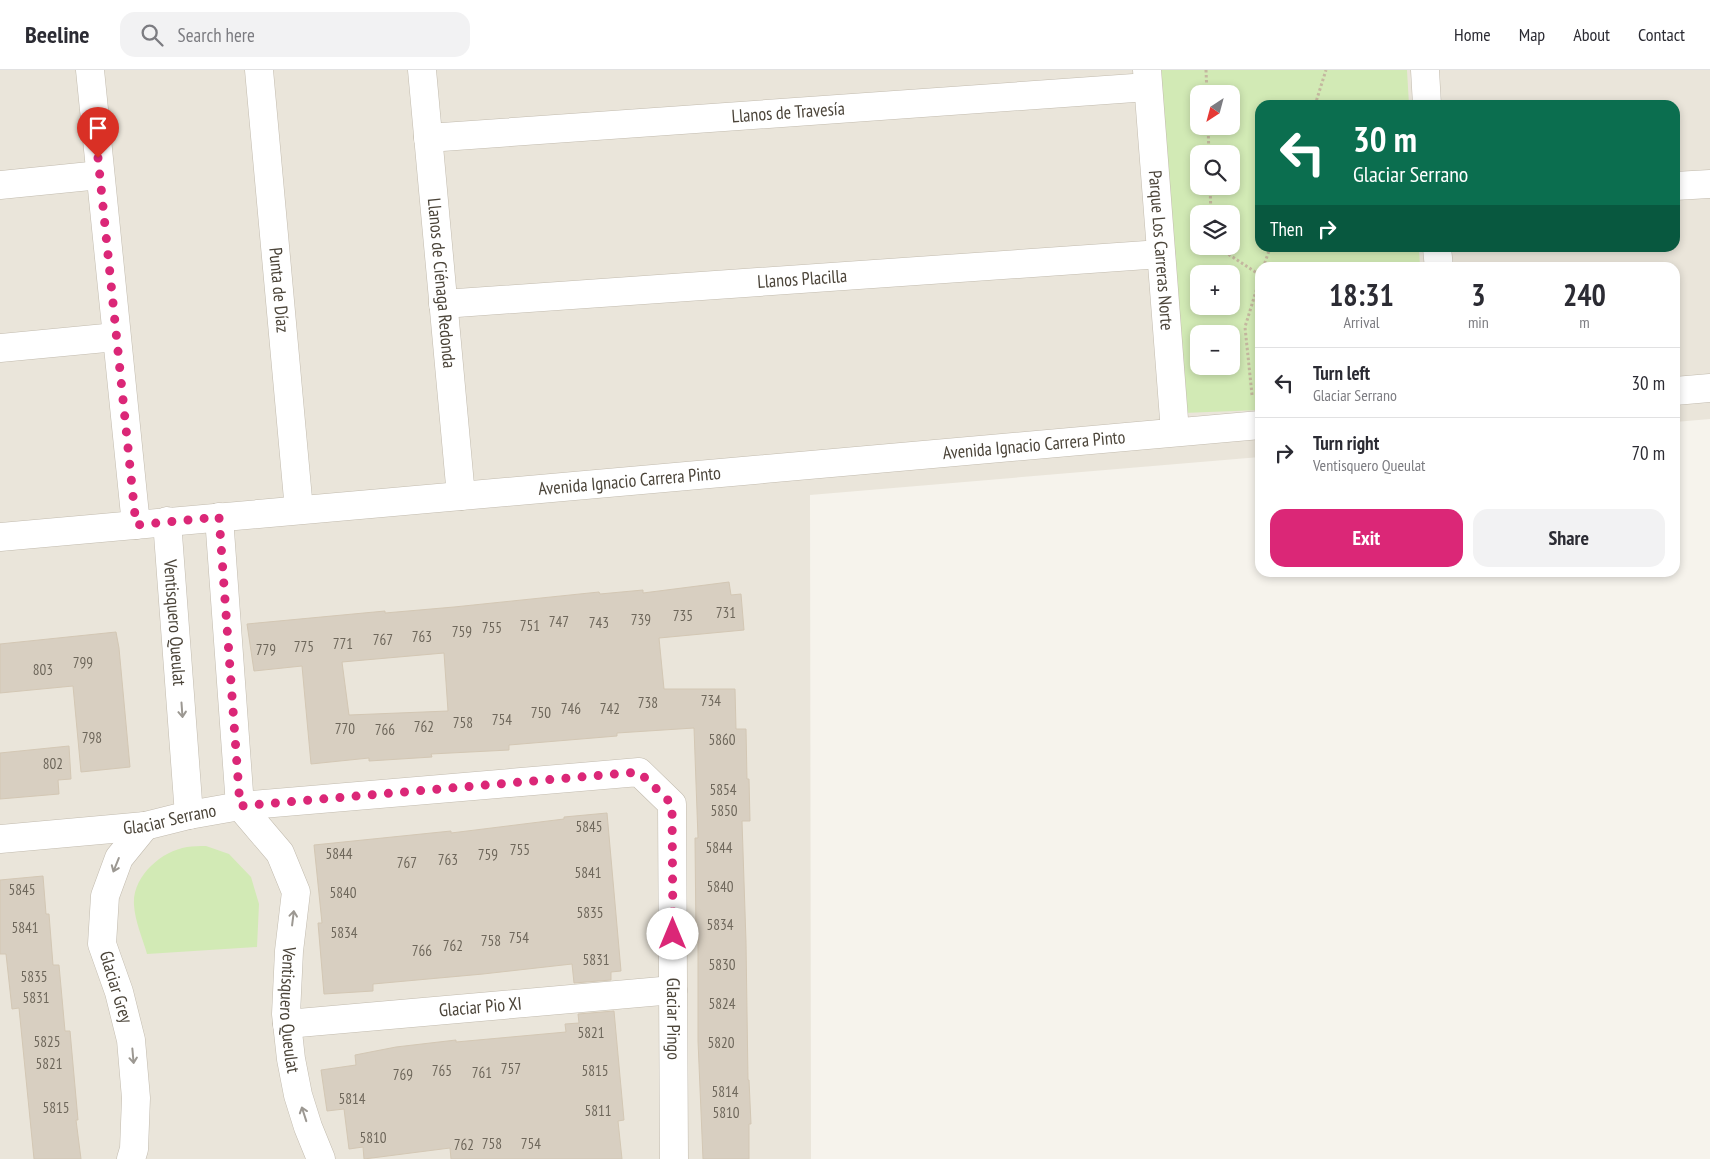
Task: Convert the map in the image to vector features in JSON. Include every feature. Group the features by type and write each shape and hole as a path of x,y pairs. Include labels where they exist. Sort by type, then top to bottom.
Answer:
{"street":[{"path":"90,70 136,525"},
{"name":"Punta de Díaz","path":"259,70 299,510"},
{"name":"Llanos de Ciénaga Redonda","path":"422,70 461,496"},
{"path":"1425,70 1428,100"},
{"name":"Llanos de Travesía","path":"428,138 1148,78"},
{"name":"Parque Los Carreras Norte","path":"1148,78 1175,432"},
{"path":"0,185 100,175"},
{"path":"1680,186 1710,184"},
{"name":"Llanos Placilla","path":"443,304 1161,254"},
{"path":"0,348 116,337"},
{"path":"1680,391 1710,388"},
{"name":"Avenida Ignacio Carrera Pinto","path":"0,537 1255,425"},
{"path":"219,517 240,806"},
{"name":"Ventisquero Queulat","path":"168,521 189,816"},
{"name":"Glaciar Serrano","path":"0,839 145,826 240,806 639,772"},
{"name":"Glaciar Pingo","path":"639,772 672,804 674,1159"},
{"name":"Ventisquero Queulat","path":"240,806 280,853 296,892 289,951 287,1024 298,1095 321,1159"},
{"name":"Glaciar Grey","path":"131,1159 134,1149 136,1098 131,1040 119,992 102,944 105,896 112,876 119,858 145,826"},
{"name":"Glaciar Pio XI","path":"287,1024 673,990"}],"path":[{"path":"1206,70 1207,85"},
{"path":"1317,100 1326,70"},
{"path":"1229,255 1255,273"},
{"path":"1255,293 1244,327 1255,404"}],"shaded area":[{"path":"0,70 1710,70 1710,419 1680,422 1680,262 1255,262 1255,457 810,495 811,1159 0,1159"}],"green space":[{"path":"1157,70 1407,70 1409,100 1255,100 1255,252 1419,252 1420,262 1255,262 1255,410 1183,413"},
{"path":"206,846 229,854 251,877 259,904 257,947 147,954 137,924 134,905 138,885 143,875 158,860 177,849"}],"building":[{"path":"729,582 731,595 741,594 744,630 659,638 664,689 735,689 736,729 746,729 750,821 742,821 748,1080 751,1124 749,1124 749,1159 703,1159 698,1041 698,937 696,937 695,838 698,838 694,728 617,733 617,736 509,745 509,750 431,754 432,757 369,761 369,758 311,764 302,666 254,671 247,624 385,611 385,613 454,607 599,592 600,594 643,590 643,593","holes":["444,653 448,711 349,715 342,662"]},
{"path":"116,632 130,767 81,772 73,686 0,693 0,644"},
{"path":"69,746 71,779 58,780 59,794 0,799 0,753"},
{"path":"607,813 621,971 611,972 611,980 574,983 572,964 373,984 373,991 324,994 318,923 322,923 314,845 451,831 451,833 564,819 564,817"},
{"path":"43,876 46,914 49,914 53,965 59,965 65,1031 70,1031 78,1120 76,1120 81,1159 34,1159 19,1008 12,1009 6,954 0,954 0,880"},
{"path":"614,1011 624,1120 618,1121 622,1159 451,1159 450,1148 364,1159 363,1147 349,1149 344,1109 327,1111 321,1070 356,1065 355,1055 396,1047 456,1040 456,1042 566,1032 565,1024 579,1023 578,1014"}],"route":[{"path":"98,158 136,525 219,517 240,806 639,772 672,804 673,934"}]}
